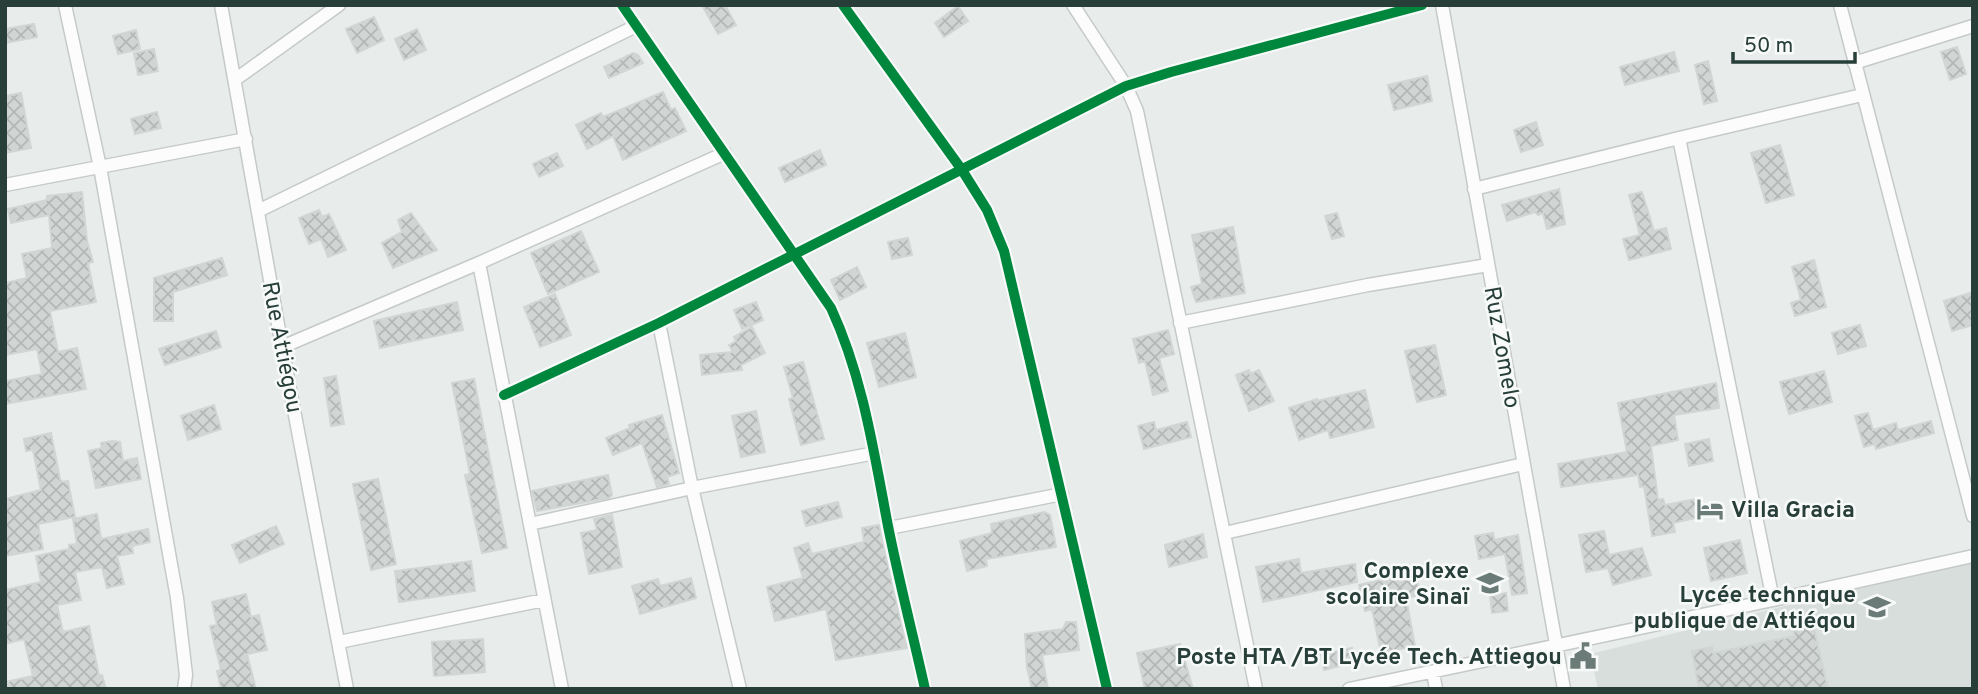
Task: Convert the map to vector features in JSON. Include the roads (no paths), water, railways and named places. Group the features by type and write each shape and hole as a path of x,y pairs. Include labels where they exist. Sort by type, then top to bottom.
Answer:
{"street":[{"path":"65,5 100,167 177,598 186,675 191,689"},
{"name":"Rue Attiégou","path":"221,5 282,347 348,689"},
{"path":"236,79 339,5"},
{"path":"622,5 831,308 847,343 875,453 925,689"},
{"path":"843,5 962,170 987,210 1004,251 1107,689"},
{"path":"1073,5 1126,86 1137,111 1256,689"},
{"path":"505,395 659,323 1126,86 1422,5"},
{"name":"Ruz Zomelo","path":"1442,5 1564,689"},
{"path":"1840,5 1973,516"},
{"path":"258,211 636,26"},
{"path":"1854,63 1973,26"},
{"path":"1474,189 1862,95"},
{"path":"1679,138 1773,600"},
{"path":"5,185 246,139"},
{"path":"282,347 480,263 724,153"},
{"path":"480,263 562,689"},
{"path":"1180,323 1368,285 1488,265"},
{"path":"659,323 692,488 740,689"},
{"path":"530,524 692,488 875,453"},
{"path":"1225,533 1523,464"},
{"path":"889,528 1062,494"},
{"path":"1349,689 1973,556"},
{"path":"339,642 544,600"},
{"path":"1433,672 1436,689"},
{"path":"184,689 186,675"}],"place":[{"name":"Villa Gracia","path":"1710,509"},
{"name":"Complexe scolaire Sinaï","path":"1490,583"},
{"name":"Lycée technique publique de Attiéqou","path":"1877,607"},
{"name":"Poste HTA /BT Lycée Tech. Attiegou","path":"1583,656"}]}
